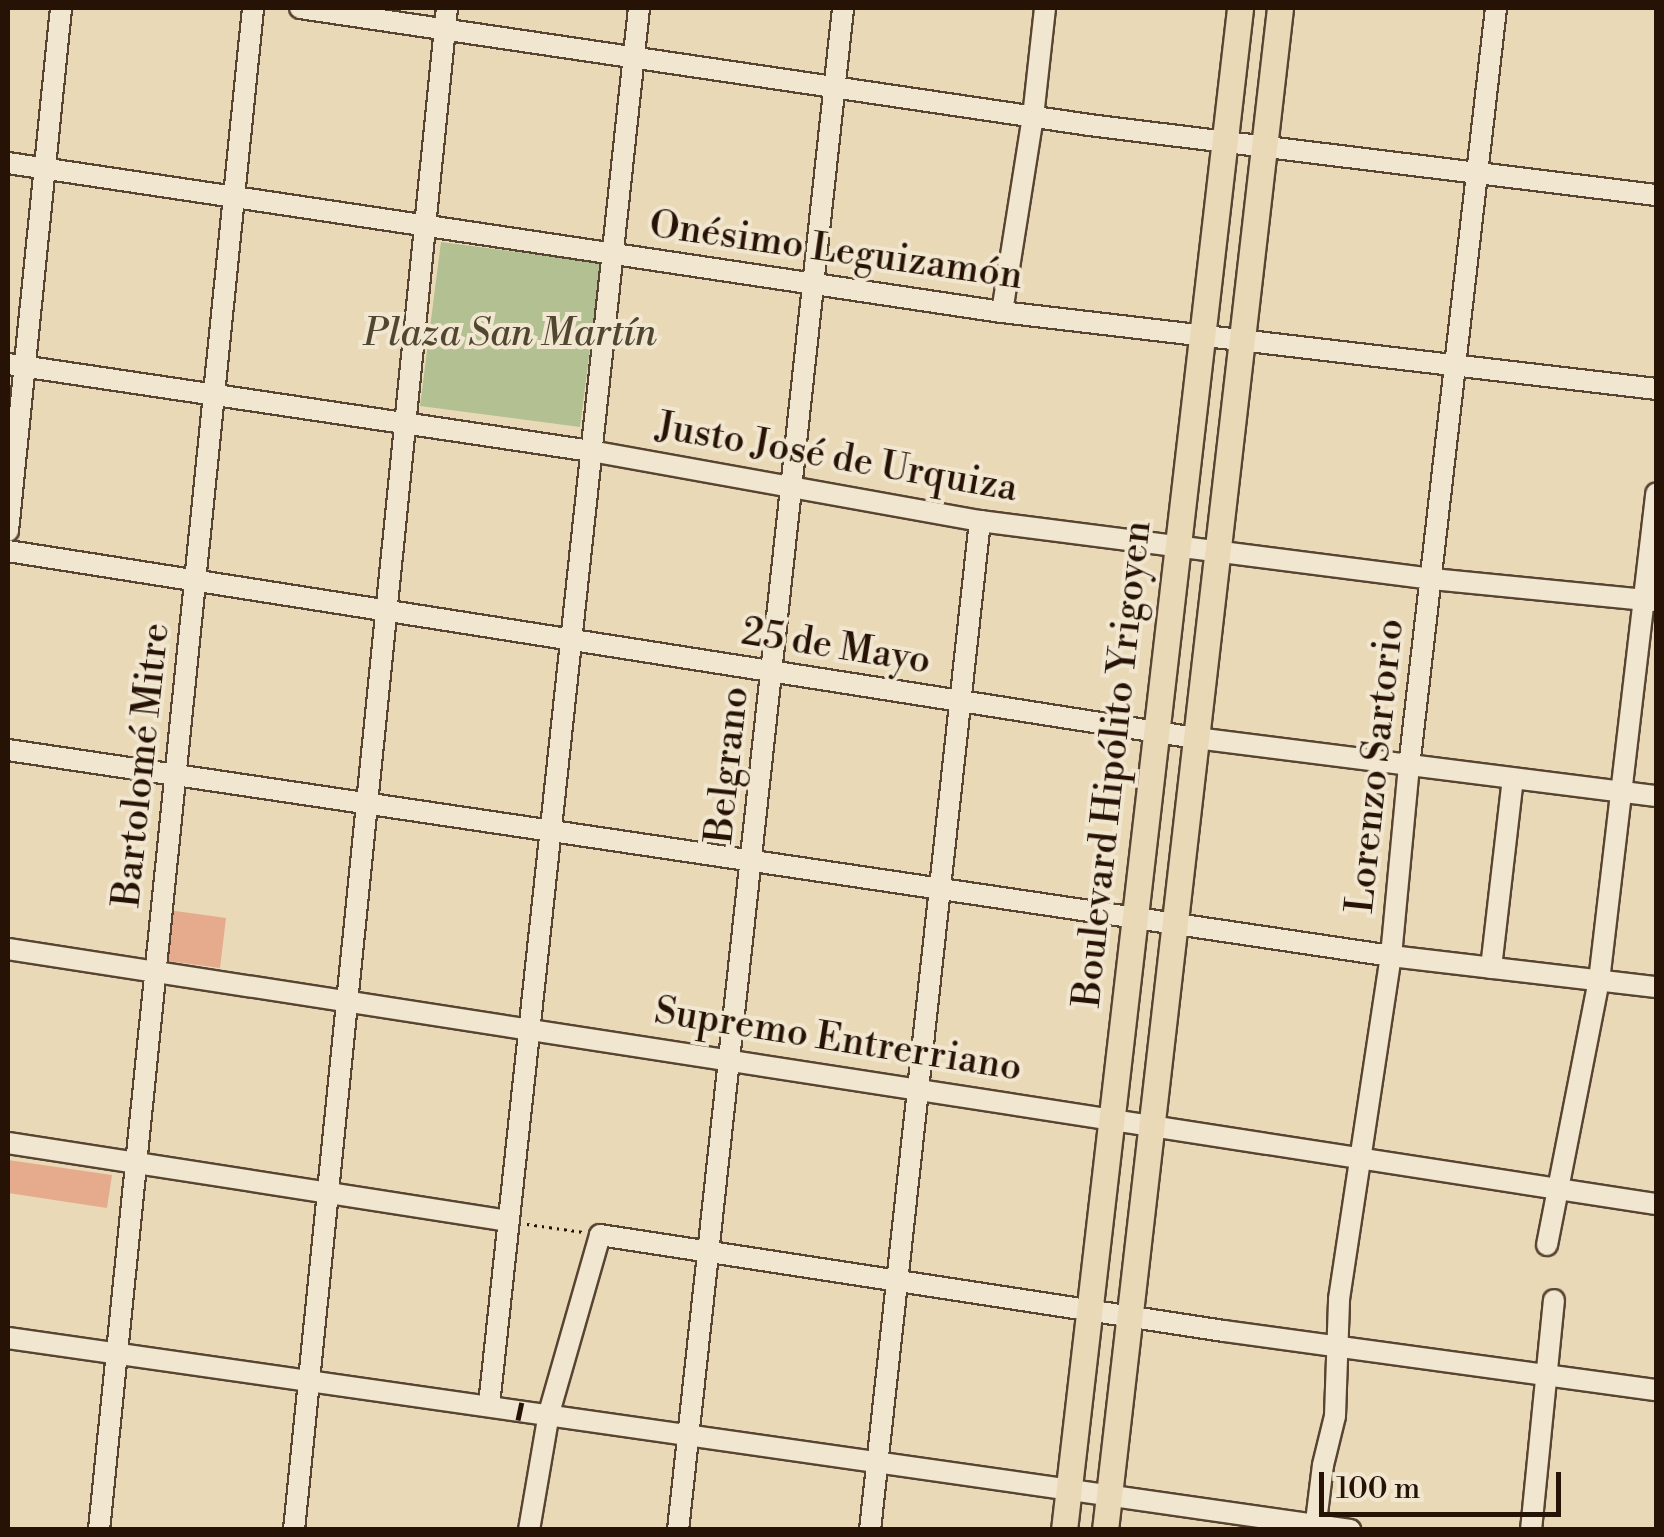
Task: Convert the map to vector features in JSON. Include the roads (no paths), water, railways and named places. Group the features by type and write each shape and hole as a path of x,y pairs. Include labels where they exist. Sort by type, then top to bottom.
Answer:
{"main road":[{"name":"Boulevard Hipólito Yrigoyen","path":"1064,1530 1174,547 1240,8"},
{"name":"Boulevard Hipólito Yrigoyen","path":"1104,1530 1280,8"}],"street":[{"path":"8,530 16,365 44,168 61,8"},
{"name":"Bartolomé Mitre","path":"99,1530 254,8"},
{"path":"300,8 446,18 634,58 1224,142 1656,195"},
{"path":"489,1405 639,8"},
{"name":"Belgrano","path":"678,1530 843,8"},
{"path":"1002,312 1033,116 1045,8"},
{"name":"Lorenzo Sartorio","path":"1315,1527 1335,1416 1339,1299 1391,956 1496,8"},
{"path":"294,1530 446,18"},
{"name":"Onésimo Leguizamón","path":"8,163 1002,312 1656,389"},
{"name":"Justo José de Urquiza","path":"16,365 591,450 980,521 1432,579 1650,600"},
{"path":"1547,1245 1599,981 1650,600 1656,493"},
{"path":"870,1530 980,521"},
{"name":"25 de Mayo","path":"8,551 1154,732 1656,796"},
{"path":"8,750 1391,956 1656,987"},
{"path":"1491,968 1513,779"},
{"name":"Supremo Entrerriano","path":"8,949 1656,1204"},
{"path":"8,1143 509,1222"},
{"path":"529,1530 549,1414 600,1235 1089,1311 1656,1390"},
{"path":"1531,1530 1554,1300"},
{"path":"8,1338 1070,1490 1108,1492 1350,1530"}],"railway":[{"path":"518,1420 522,1401"}],"park label":[{"name":"Plaza San Martín","path":"510,334"}]}
